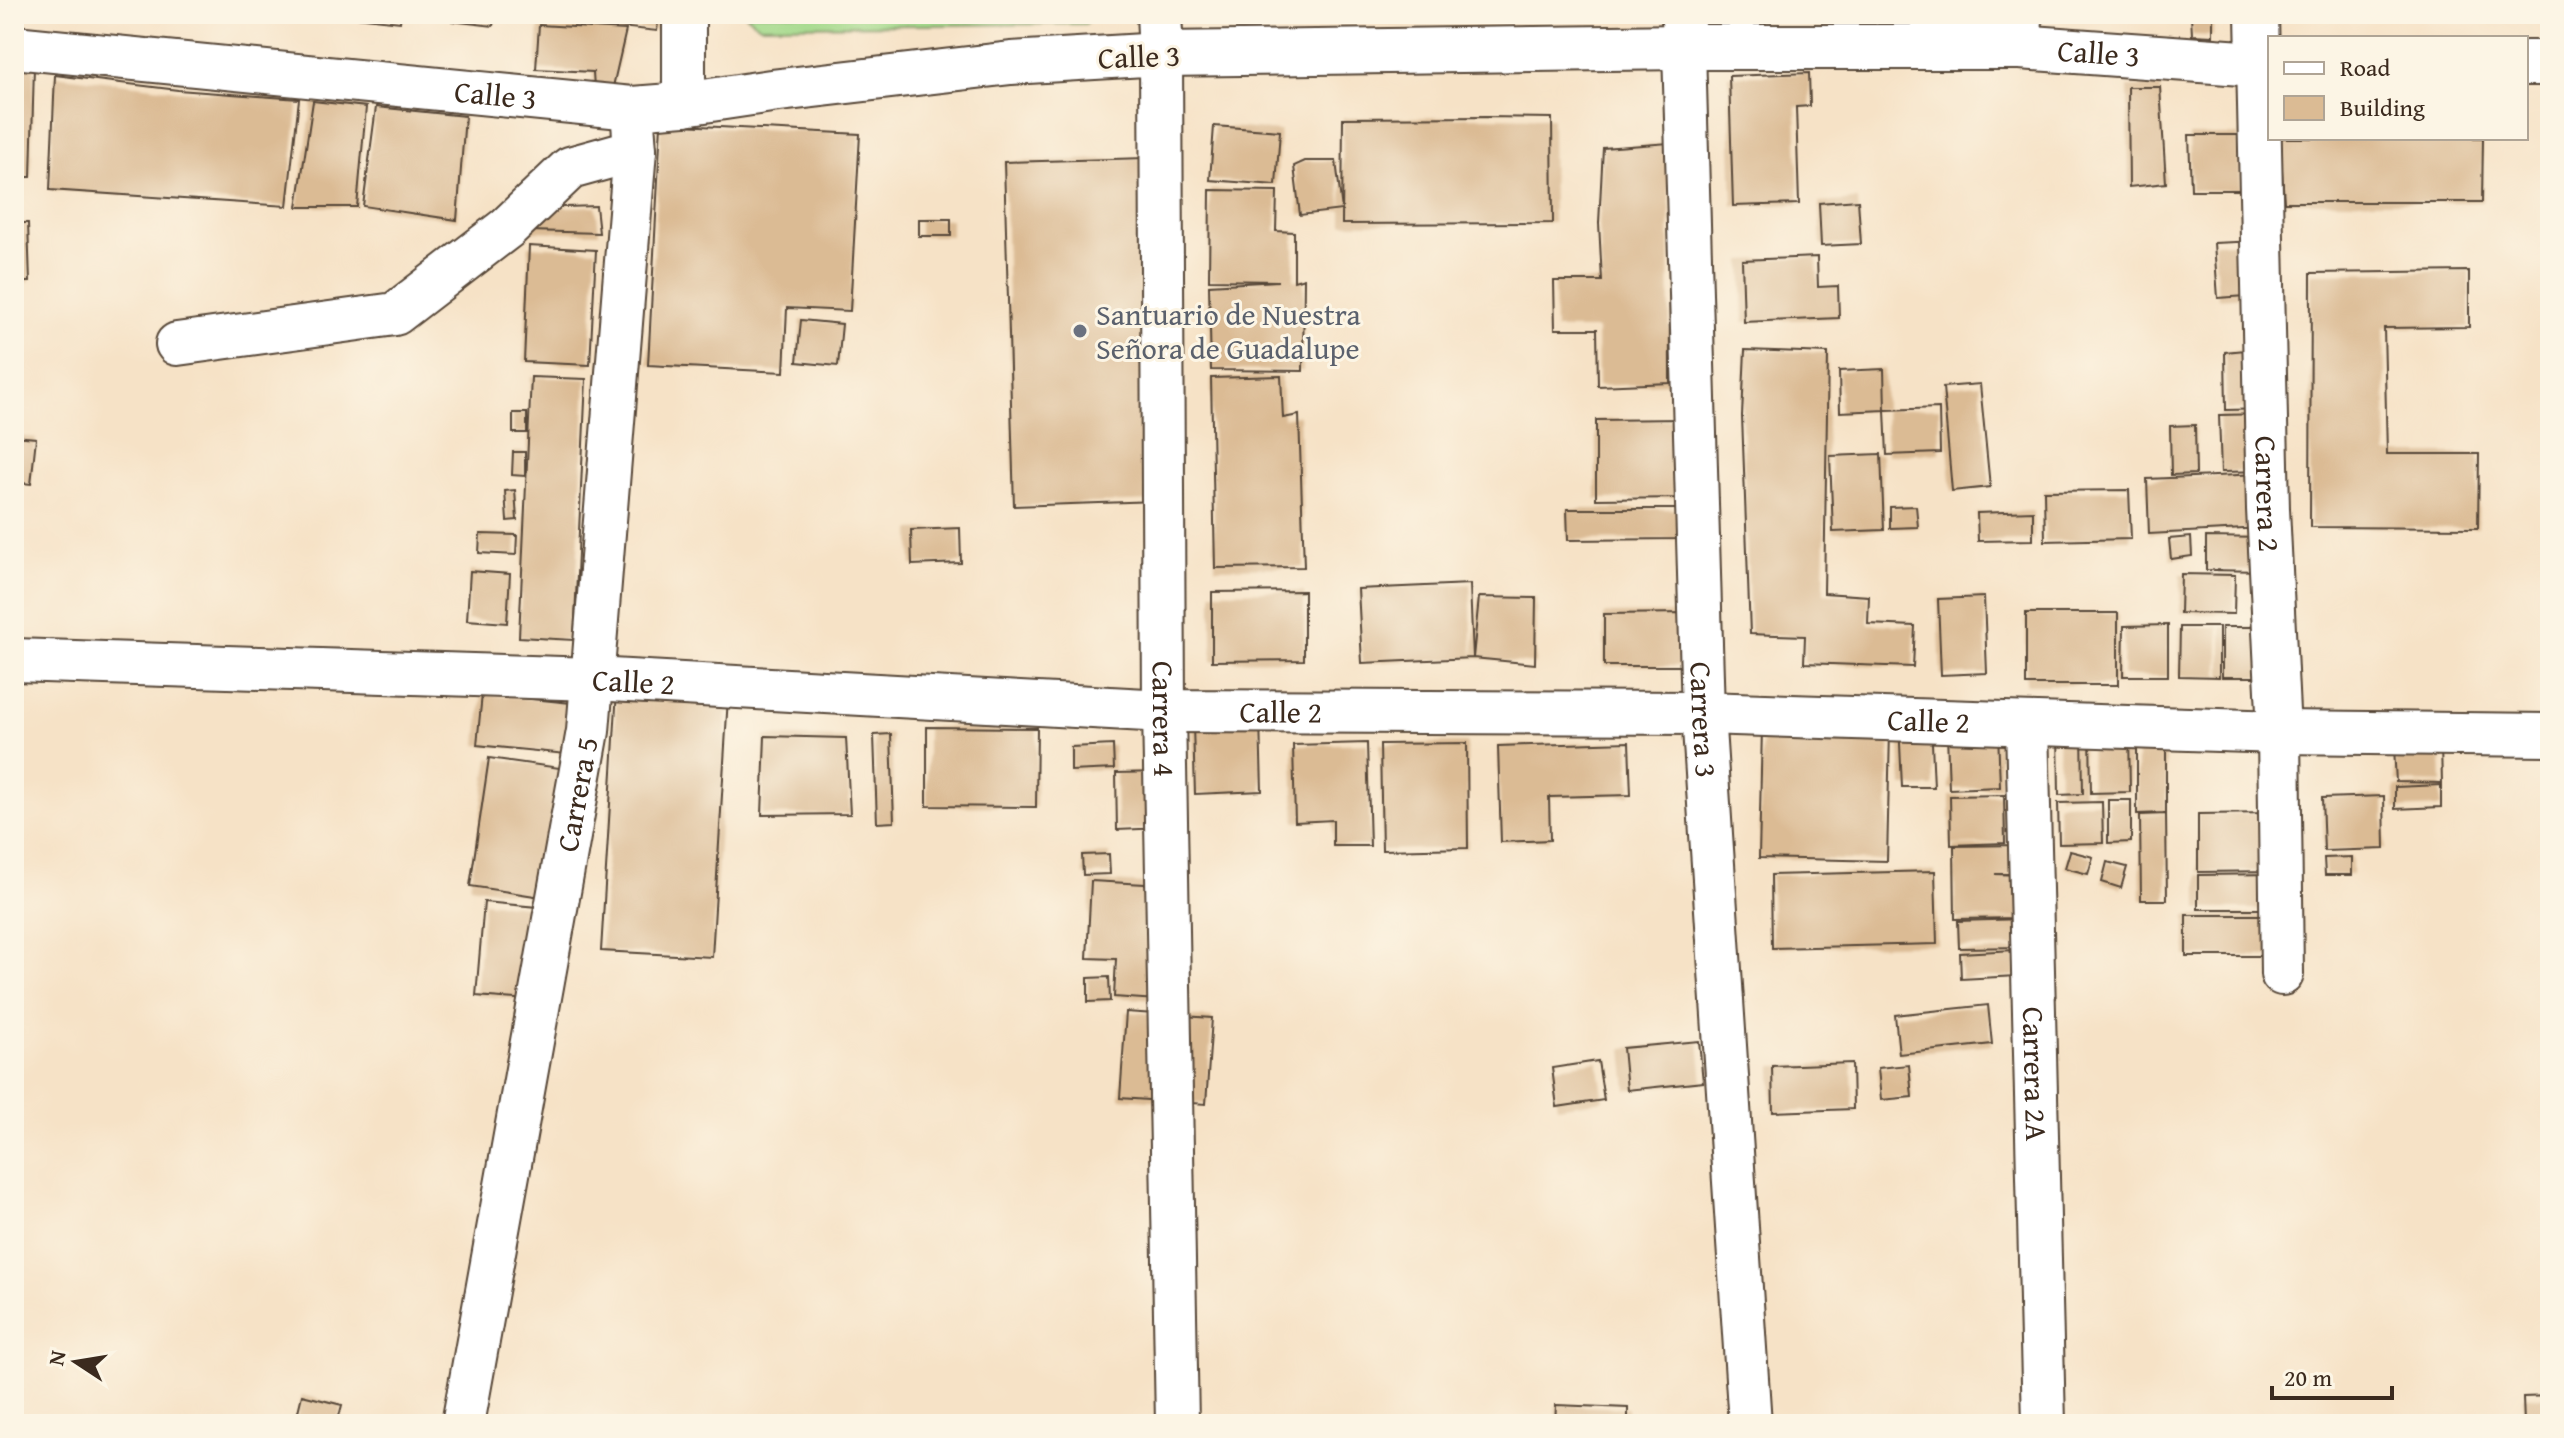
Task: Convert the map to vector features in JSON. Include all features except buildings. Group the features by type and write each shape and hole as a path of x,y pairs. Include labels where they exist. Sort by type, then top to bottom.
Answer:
{"street":[{"path":"684,14 684,104"},
{"name":"Carrera 2","path":"2257,14 2264,66 2268,509 2279,732 2282,974"},
{"name":"Carrera 3","path":"1684,30 1703,713 1750,1424"},
{"name":"Calle 3","path":"14,47 632,108 1011,63 1160,34 2020,31 2264,66"},
{"name":"Carrera 4","path":"1160,34 1164,711 1177,1424"},
{"path":"2528,63 2550,63"},
{"name":"Carrera 5","path":"463,1424 588,731 635,150 632,108"},
{"path":"177,344 395,314 507,228 570,168 635,150"},
{"name":"Calle 2","path":"14,660 593,679 1164,711 1703,713 2279,732 2550,735"},
{"name":"Carrera 2A","path":"2027,724 2044,1424"}],"green space":[{"path":"745,14 1093,14 1086,24 760,26"}],"place":[{"name":"Santuario de Nuestra Señora de Guadalupe","path":"1080,331"}]}
